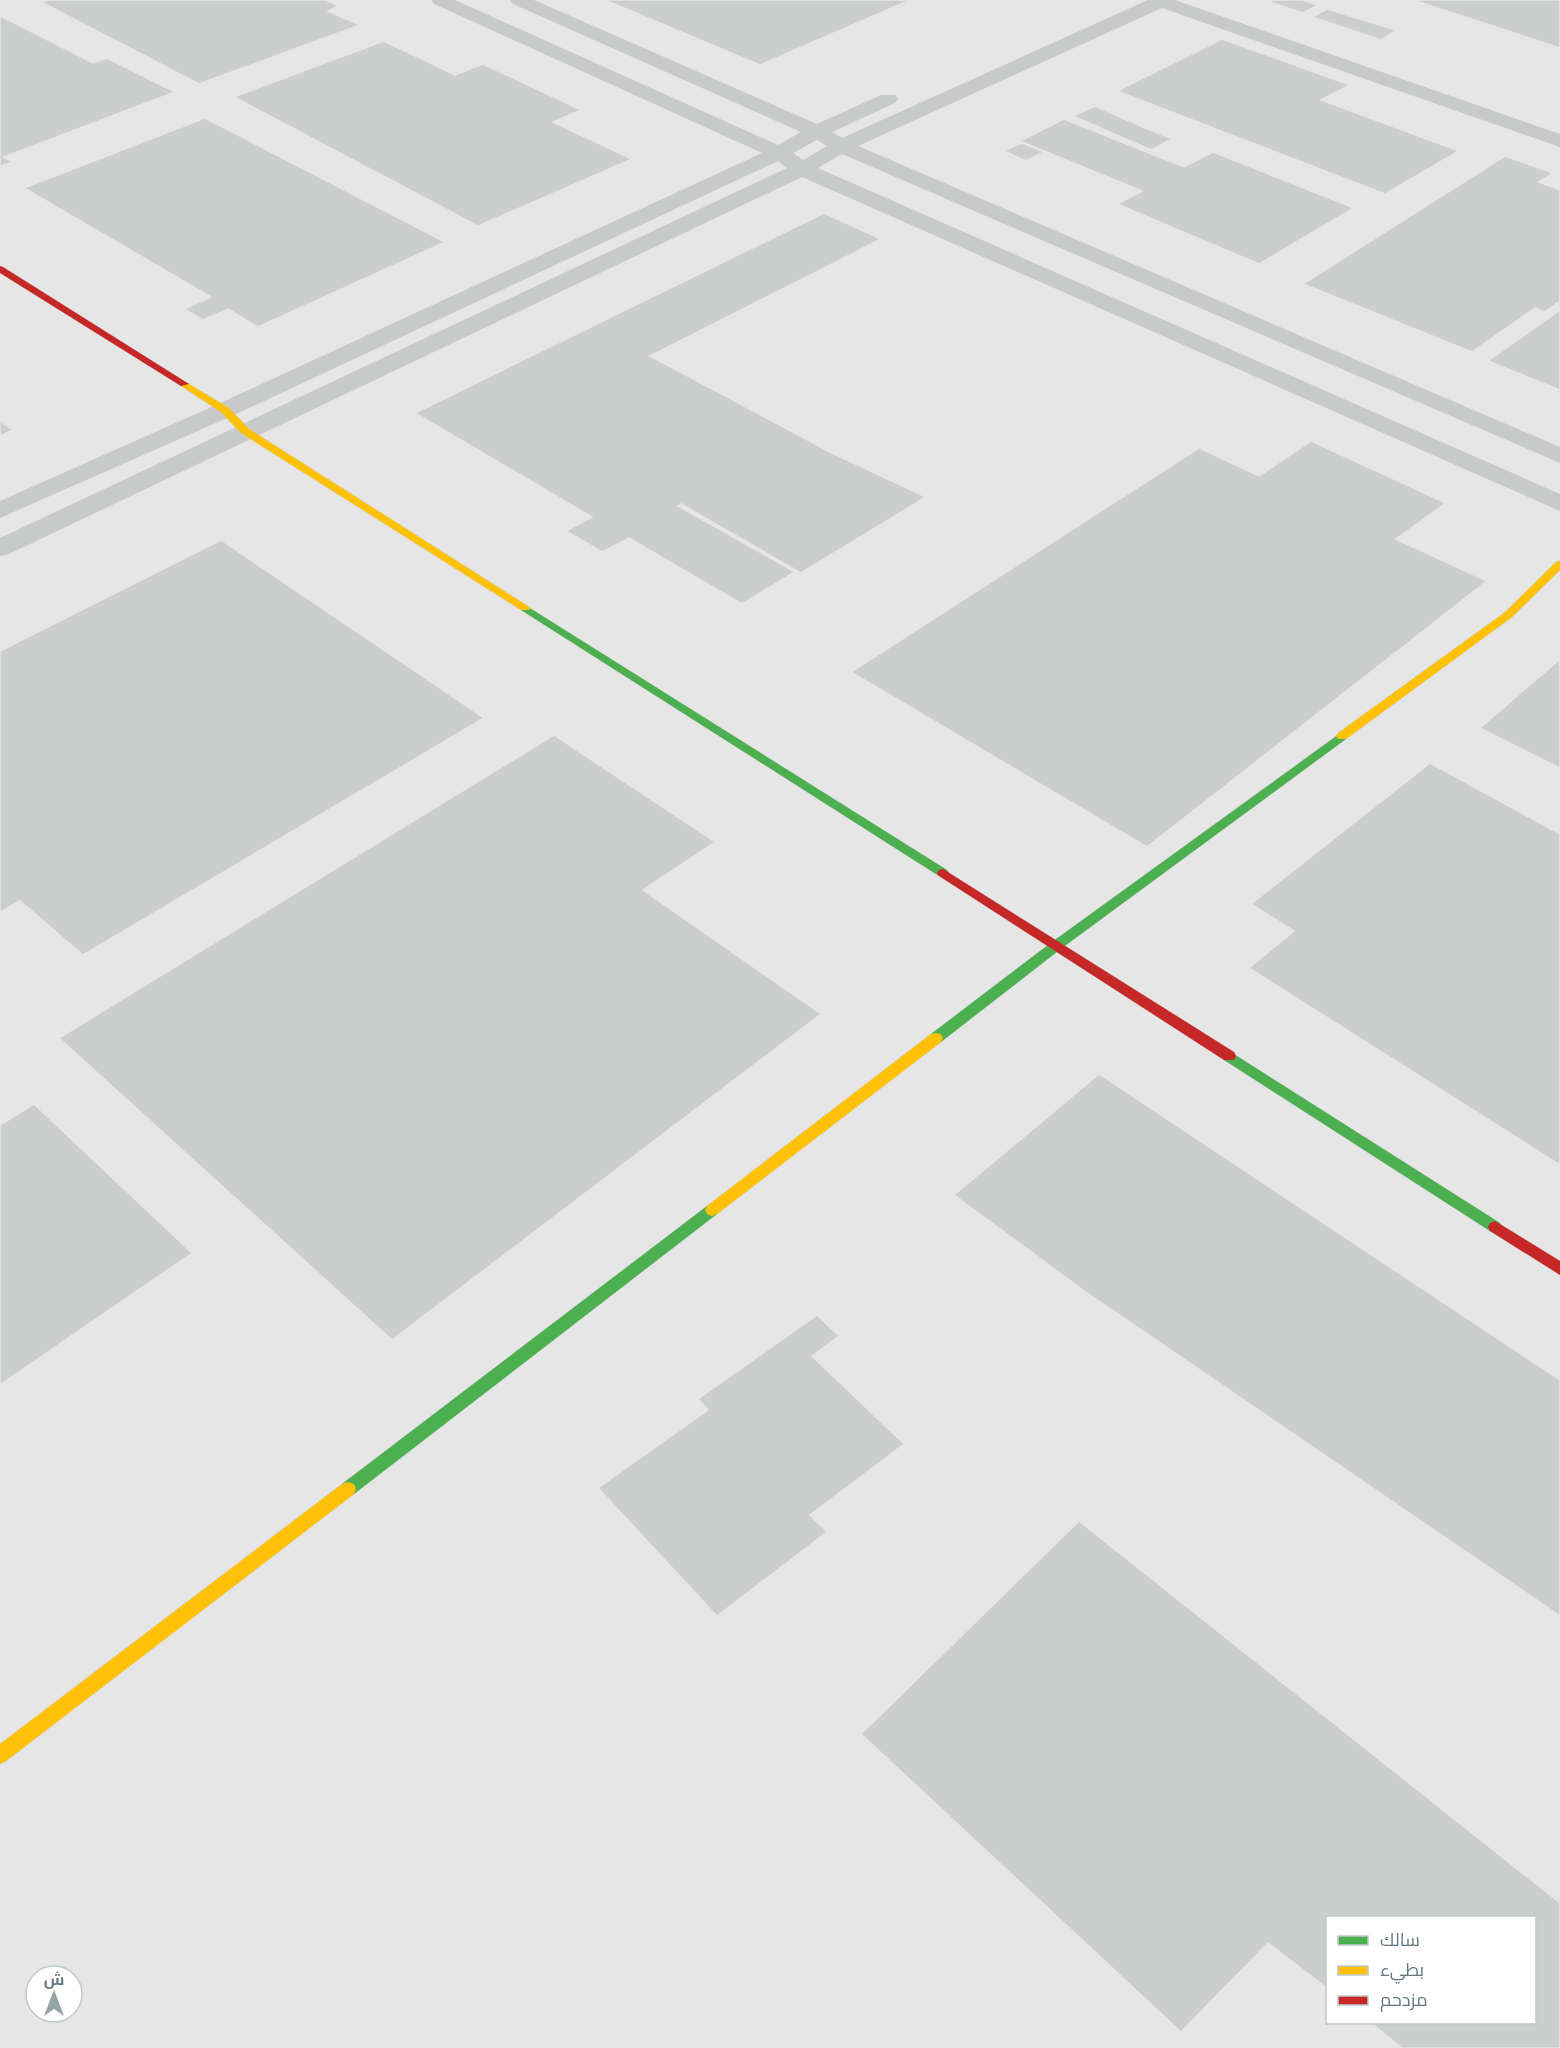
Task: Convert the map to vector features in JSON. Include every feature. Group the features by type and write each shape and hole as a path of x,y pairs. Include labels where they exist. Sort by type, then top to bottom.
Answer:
{"street":[{"path":"440,0 779,153 802,169 1560,504"},
{"path":"519,0 817,131 841,146 1560,456"},
{"path":"0,548 802,169 841,146 1160,0 1560,141"},
{"path":"0,510 225,410 779,153 817,131 905,92"},
{"path":"0,269 225,410 245,431 1057,945 1560,1269"},
{"path":"0,1755 1057,945 1508,615 1560,564"}],"shaded area":[{"path":"0,0 1560,0 1560,2048 0,2048"}],"building":[{"path":"48,0 326,0 339,6 328,11 360,25 199,84 41,2"},
{"path":"605,0 910,0 760,65"},
{"path":"1272,0 1302,0 1318,5 1303,13 1269,2"},
{"path":"1413,0 1560,0 1560,48"},
{"path":"1327,9 1396,30 1381,40 1312,17"},
{"path":"0,16 93,63 107,58 175,92 4,157 13,162 0,166"},
{"path":"1222,39 1350,85 1321,100 1459,151 1385,194 1117,91"},
{"path":"384,41 455,75 483,64 581,110 553,122 632,159 478,226 234,97"},
{"path":"1095,106 1172,139 1151,150 1073,116"},
{"path":"205,118 445,242 258,327 228,309 203,320 184,309 211,297 24,188"},
{"path":"1064,119 1184,167 1213,152 1354,208 1259,264 1117,204 1142,191 1020,141"},
{"path":"1022,143 1044,152 1026,161 1004,151"},
{"path":"1505,156 1553,173 1539,182 1560,190 1560,301 1544,312 1535,308 1472,352 1303,284"},
{"path":"824,213 881,239 650,356 832,453 926,497 801,573 681,504 678,506 795,572 742,604 629,538 602,552 566,531 592,517 415,413"},
{"path":"1560,310 1560,390 1488,361"},
{"path":"0,421 13,430 0,436"},
{"path":"1311,441 1446,503 1396,539 1487,581 1147,847 851,672 1199,448 1259,476"},
{"path":"221,540 484,718 83,955 20,901 0,912 0,651"},
{"path":"1560,659 1560,768 1480,728"},
{"path":"554,735 715,842 643,890 821,1014 392,1340 59,1038"},
{"path":"1430,763 1560,834 1560,1165 1249,968 1294,931 1251,904"},
{"path":"1099,1074 1560,1380 1560,1616 1083,1290 954,1195"},
{"path":"34,1104 192,1253 0,1385 0,1125"},
{"path":"817,1315 839,1336 812,1356 904,1444 810,1515 827,1532 717,1616 598,1488 708,1410 698,1399"},
{"path":"1079,1521 1560,1903 1560,2048 1402,2048 1372,2024 1536,2024 1536,1916 1326,1916 1326,1987 1268,1943 1181,2032 861,1734"}],"traffic: fast":[{"path":"525,608 943,873"},
{"path":"936,1038 1057,945 1342,736"},
{"path":"1229,1056 1495,1227"},
{"path":"348,1489 712,1210"}],"traffic: slow":[{"path":"184,384 225,410 245,431 525,608"},
{"path":"1342,736 1508,615 1560,564"},
{"path":"712,1210 936,1038"},
{"path":"0,1755 348,1489"}],"traffic: jam":[{"path":"0,269 184,384"},
{"path":"943,873 1229,1056"},
{"path":"1495,1227 1560,1269"}]}
